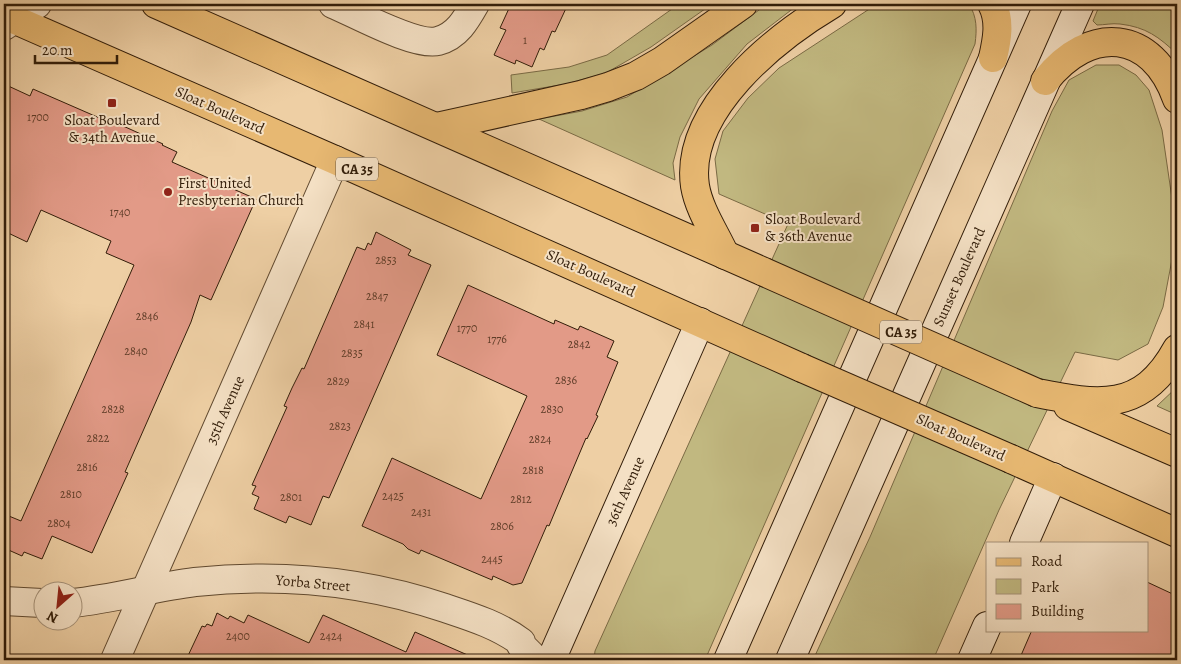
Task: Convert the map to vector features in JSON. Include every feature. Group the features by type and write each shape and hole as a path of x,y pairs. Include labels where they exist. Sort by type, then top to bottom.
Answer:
{"main road":[{"path":"7,20 37,4"},
{"name":"CA 35","path":"156,4 1177,453"},
{"path":"333,4 401,34 425,42 437,41 460,29 474,4"},
{"path":"437,127 581,95 622,82 662,61 743,4"},
{"path":"725,255 700,204 695,185 694,165 698,145 708,122 739,79 766,52 795,29 832,4"},
{"path":"992,4 997,24 994,58"},
{"path":"728,660 1018,4"},
{"name":"Sunset Boulevard","path":"790,660 1080,4"},
{"name":"Sloat Boulevard","path":"7,20 335,160 1177,533"},
{"path":"1045,81 1056,67 1083,48 1098,43 1119,41 1138,48 1154,60 1168,77 1177,99"},
{"name":"35th Avenue","path":"115,660 335,160"},
{"name":"36th Avenue","path":"550,660 700,322"},
{"path":"1037,393 1088,402 1106,402 1124,398 1150,382 1172,359 1177,349"},
{"path":"1024,542 1053,478"},
{"name":"Yorba Street","path":"82,602 190,583 247,579 325,581 402,595 498,628 520,642 536,660"},
{"path":"4,601 32,602"},
{"path":"972,660 986,628"}],"green space":[{"path":"679,4 712,4 651,47 606,73 566,84 512,93 511,75 569,67 607,55"},
{"path":"767,4 799,4 747,44 699,99 680,137 673,163 675,180 539,119 582,111 627,97 712,45"},
{"path":"877,4 969,4 976,23 975,44 705,660 594,660 595,651 788,224 719,194 715,159 723,131 748,98 779,68"},
{"path":"1100,4 1177,4 1177,54 1145,30 1129,25 1097,25 1093,21"},
{"path":"1096,65 1119,65 1136,75 1149,90 1162,130 1177,233 1163,307 1148,344 1118,360 1075,352 999,510 933,660 813,660 870,537 1052,111 1069,80"},
{"path":"1177,387 1177,415 1157,406"}],"building":[{"path":"511,4 568,4 555,32 552,31 544,50 540,48 532,67 516,60 515,64 494,55 506,30 500,28"},
{"path":"4,84 30,96 33,89 163,144 177,152 172,162 256,199 211,300 200,295 191,322 125,472 128,473 92,553 52,536 42,559 24,552 22,556 4,548 4,514 21,521 134,265 106,253 111,241 41,210 27,242 4,231"},
{"path":"376,232 411,250 408,255 431,265 329,498 323,496 311,525 289,516 286,523 254,509 259,497 252,494 256,486 252,485 287,407 284,406 302,368 304,369 357,247 365,250 368,243 371,245"},
{"path":"468,285 554,324 555,320 578,330 580,326 614,341 607,357 618,362 596,415 598,416 586,438 549,526 547,525 522,583 513,585 493,576 492,580 421,550 419,554 408,549 403,544 362,526 392,458 481,499 527,396 437,355"},
{"path":"1148,582 1177,596 1177,660 1019,660 1031,632 1148,632"},
{"path":"217,613 228,619 230,616 244,623 248,615 309,643 323,615 406,652 415,632 479,660 186,660 202,626 205,627 207,624 212,626"}],"place":[{"name":"Sloat Boulevard & 34th Avenue","path":"112,103"},
{"name":"First United Presbyterian Church","path":"168,192"},
{"name":"Sloat Boulevard & 36th Avenue","path":"755,228"}]}
